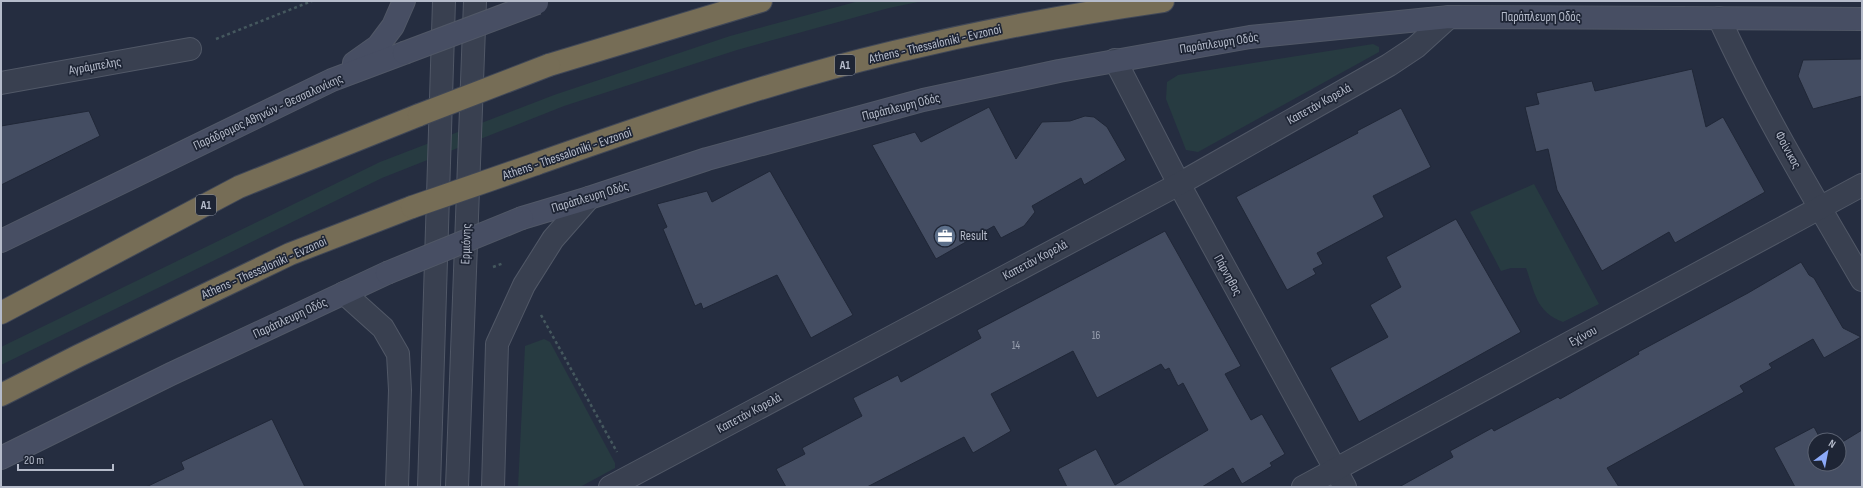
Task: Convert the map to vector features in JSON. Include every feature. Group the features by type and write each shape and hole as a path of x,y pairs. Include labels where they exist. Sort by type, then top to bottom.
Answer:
{"highway":[{"name":"Α1","path":"1,313 239,187 549,65 760,1"},
{"name":"Athens - Thessaloniki - Evzonoi","path":"1,395 78,356 290,254 412,207 536,164 755,90 893,52 1079,14 1163,1"}],"main road":[{"path":"332,80 378,46 393,26 404,1"},
{"name":"Παράδρομος Αθηνών - Θεσσαλονίκης","path":"1,241 332,80 540,2"},
{"name":"Παράπλευρη Οδός","path":"1,458 171,374 387,273 522,218 589,198 707,159 923,100 1115,60 1250,37 1450,17 1862,19"}],"street":[{"path":"428,487 444,1"},
{"name":"Ερμιόνης","path":"457,487 475,1"},
{"name":"Καπετάν Κορελά","path":"618,484 1179,184 1388,65 1416,47 1450,17"},
{"name":"Φοίνικος","path":"1719,18 1735,53 1819,208 1862,280"},
{"name":"Αγράμπελης","path":"1,83 190,49"},
{"name":"Πάρνηθος","path":"1115,60 1179,184 1340,478"},
{"name":"Εχίνου","path":"1303,487 1340,478 1862,185"},
{"path":"493,487 497,344 524,285 553,239 589,198"},
{"path":"344,293 383,328 398,354 400,390 397,487"}],"path":[{"path":"190,49 312,1"},
{"path":"487,269 516,258 524,285 618,484"}],"shaded area":[{"path":"859,1 923,1 889,8 737,50 564,106 382,178 1,365 1,347 380,162 554,95 730,36"},
{"path":"1373,44 1379,47 1379,52 1198,152 1186,150 1166,99 1167,82 1178,75"},
{"path":"1534,184 1599,304 1563,322 1547,313 1542,307 1538,301 1526,268 1511,268 1501,271 1470,212"},
{"path":"544,339 550,342 615,463 615,468 580,487 518,487 525,346"}],"building":[{"path":"1862,59 1862,96 1813,109 1798,76 1803,60"},
{"path":"1692,69 1706,127 1723,117 1765,192 1675,243 1669,232 1602,271 1557,190 1548,149 1536,152 1525,107 1539,104 1536,93 1592,81 1595,91"},
{"path":"989,107 1016,159 1042,122 1070,121 1085,116 1094,117 1107,127 1126,160 1084,185 1081,178 1032,206 1035,212 1024,226 1001,238 994,226 936,259 872,145 915,132 921,142"},
{"path":"1401,108 1431,167 1373,196 1384,217 1317,253 1323,264 1313,269 1316,274 1287,290 1236,197 1358,133 1357,131"},
{"path":"89,111 100,136 1,185 1,126"},
{"path":"770,171 853,315 811,338 777,275 703,309 701,303 695,306 663,229 667,227 657,204 707,191 712,202"},
{"path":"1456,219 1521,332 1359,422 1330,368 1388,337 1370,305 1401,287 1386,257"},
{"path":"1165,231 1241,366 1225,374 1251,420 1262,414 1285,454 1270,463 1272,466 1242,484 1233,468 1202,487 1067,487 1058,469 1096,449 1115,485 1208,430 1183,383 1178,386 1169,368 1165,370 1161,364 1097,398 1073,351 991,394 1011,431 973,453 964,437 867,487 786,487 776,469 805,454 802,448 862,416 853,398 898,375 901,382 981,338 977,330"},
{"path":"1801,262 1809,275 1814,278 1843,328 1861,337 1824,358 1813,339 1769,364 1772,368 1740,386 1744,392 1607,468 1619,487 1399,487 1453,457 1450,451 1492,428 1494,431 1558,397 1560,399 1639,354 1638,352 1748,293"},
{"path":"272,419 305,487 146,487 184,469 181,462"},
{"path":"1814,427 1817,432 1807,432 1807,472 1847,472 1847,439 1862,430 1862,487 1795,487 1774,448"}],"place":[{"name":"Result","path":"945,236"}]}
